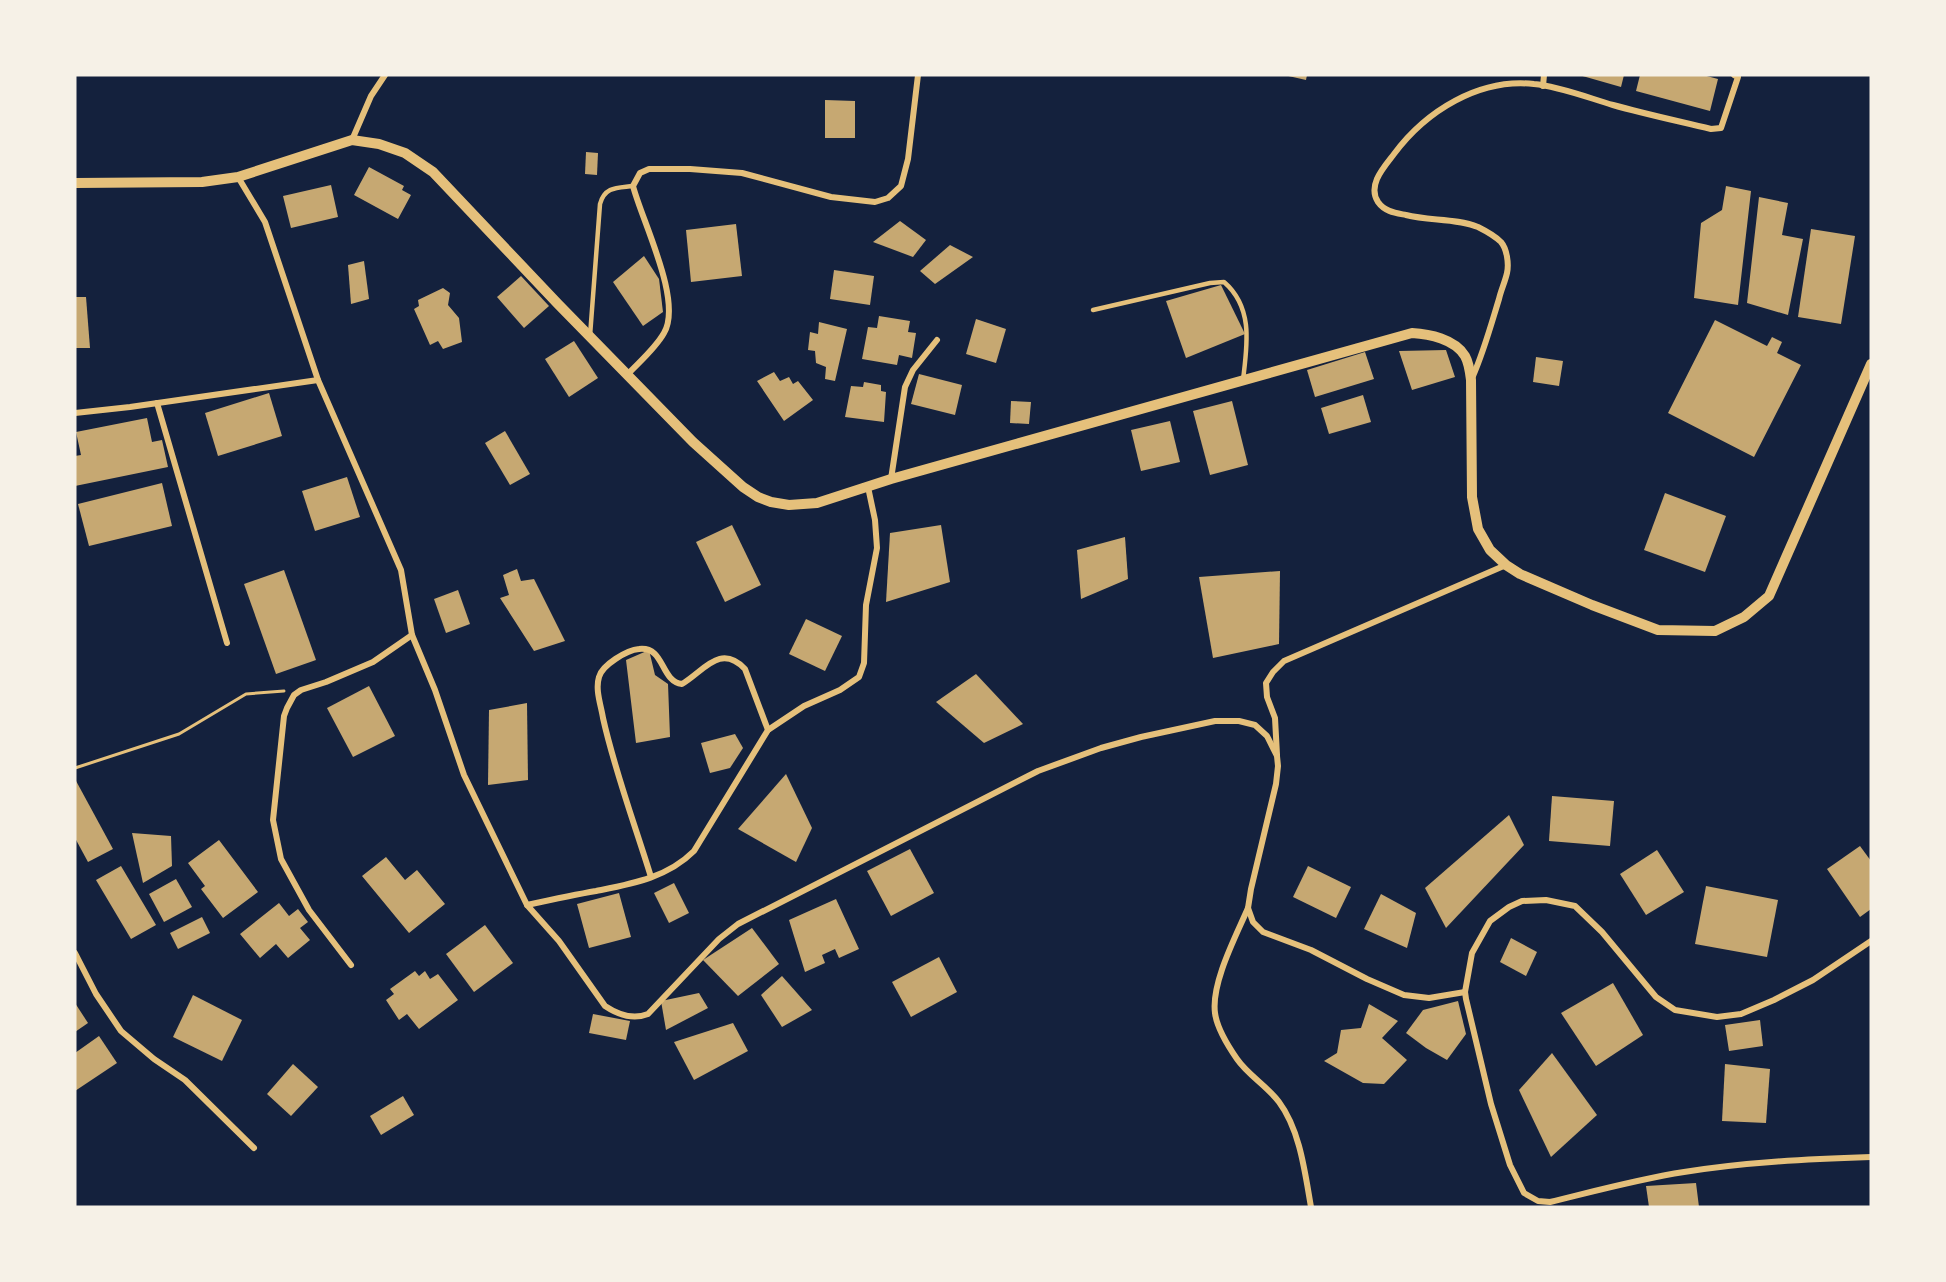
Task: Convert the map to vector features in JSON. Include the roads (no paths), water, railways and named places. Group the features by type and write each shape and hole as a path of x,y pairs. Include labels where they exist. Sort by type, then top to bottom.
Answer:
{"street":[{"path":"352,140 371,96 385,75"},
{"path":"627,375 664,332 668,319 666,289 655,247 633,186 640,173 649,169 690,169 742,173 831,197 874,202 888,198 901,186 908,159 918,75"},
{"path":"1543,86 1544,75"},
{"path":"1471,380 1490,332 1507,271 1507,258 1502,243 1476,226 1388,211 1379,203 1375,194 1379,174 1411,132 1462,96 1499,84 1534,84 1711,129 1720,128 1737,76"},
{"path":"75,183 202,182 238,177 352,140 379,144 405,153 433,172 693,442 743,487 758,497 789,505 817,503 891,479 1412,333 1429,334 1449,343 1464,354 1471,380 1472,497 1478,529 1490,550 1520,574 1658,630 1715,631 1744,617 1768,596 1871,364"},
{"path":"238,177 265,222 318,380 401,570 412,635 435,690 464,775 526,905 559,941 605,1006 613,1011 631,1017 648,1014 719,939 738,924 1038,771 1101,748 1215,721 1255,724 1267,736 1277,756"},
{"path":"891,479 904,387 913,370 937,340"},
{"path":"75,413 318,380"},
{"path":"157,403 227,643"},
{"path":"526,905 640,882 684,861 694,851 768,730 804,706 840,690 859,677 864,663 866,605 877,548 875,520 868,487"},
{"path":"1311,1207 1296,1135 1279,1101 1238,1060 1219,1028 1215,1013 1215,1000 1223,965 1248,908 1276,784 1277,735 1275,718 1267,697 1266,683 1273,672 1284,662 1506,565"},
{"path":"351,965 309,910 281,859 273,820 284,716 290,702 300,690 374,662 412,635"},
{"path":"651,877 608,740 598,692 598,679 601,671 621,656 638,649 651,650 658,656 670,679 682,684 714,660 733,659 745,669 768,730"},
{"path":"1871,941 1814,980 1794,990 1741,1014 1717,1017 1675,1010 1656,997 1602,932 1575,906 1546,900 1522,901 1490,921 1472,953 1465,992 1491,1104 1510,1165 1524,1193 1538,1201 1550,1202 1693,1171 1745,1164 1871,1157"},
{"path":"1248,908 1253,922 1263,932 1311,950 1404,995 1430,998 1465,992"},
{"path":"75,953 96,994 121,1031 154,1059 185,1080 254,1148"}],"lane":[{"path":"590,337 602,195 613,189 633,186"},
{"path":"1093,310 1210,283 1224,282 1241,304 1247,329 1243,380"}]}
